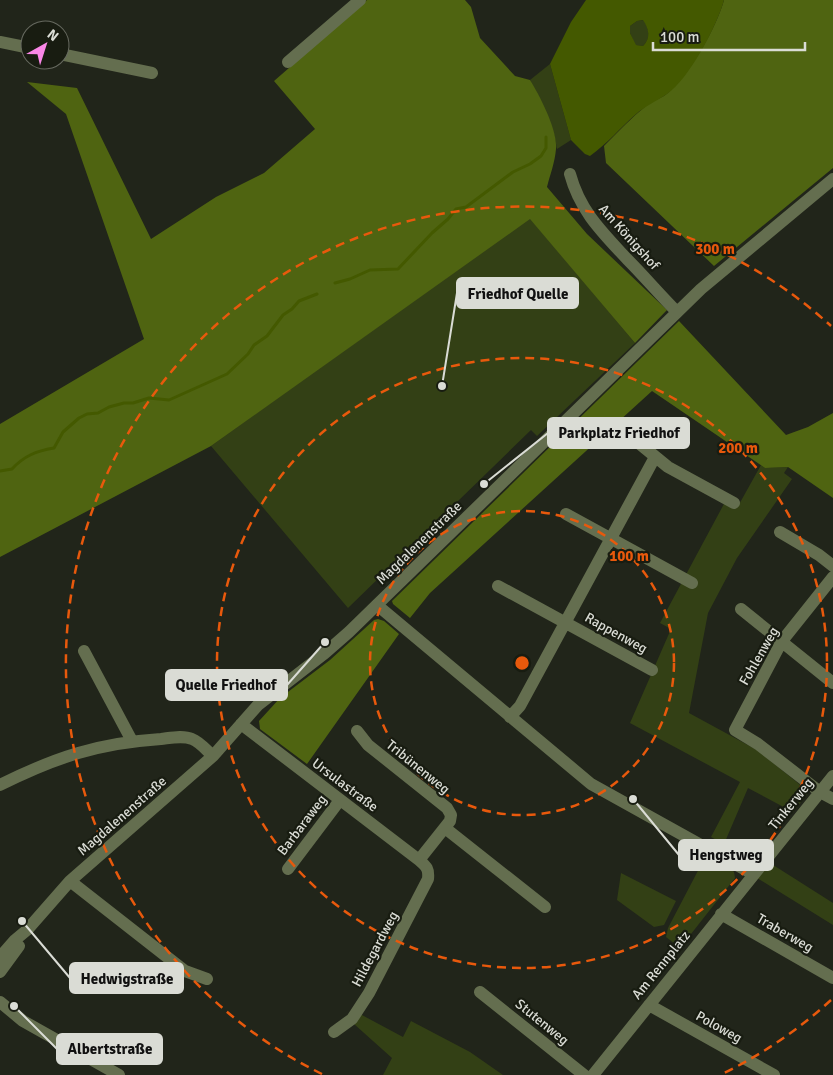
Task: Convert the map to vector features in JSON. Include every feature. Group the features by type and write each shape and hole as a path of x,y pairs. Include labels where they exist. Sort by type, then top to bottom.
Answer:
{"street":[{"path":"288,62 360,0"},
{"path":"0,42 20,46"},
{"path":"70,56 152,73"},
{"name":"Am Königshof","path":"570,174 574,190 583,207 603,233 677,312"},
{"name":"Magdalenenstraße","path":"0,972 28,930 70,881 213,756 266,698 332,647 377,605 677,312 722,271 833,179"},
{"path":"624,431 668,468 734,503"},
{"name":"Rappenweg","path":"510,717 520,706 656,457"},
{"path":"566,514 692,583"},
{"path":"780,532 819,555 833,566"},
{"name":"Fohlenweg","path":"820,792 758,744 734,730 782,642 833,577"},
{"name":"Rappenweg","path":"498,586 652,670"},
{"path":"377,605 591,784 753,874"},
{"path":"741,609 833,683"},
{"path":"84,651 132,741"},
{"name":"Ursulastraße","path":"241,724 419,860 429,871"},
{"name":"Tribünenweg","path":"357,731 368,745 446,808 451,815 450,821 445,828"},
{"path":"0,785 71,754 108,744 186,737 197,742 213,756"},
{"name":"Tinkerweg","path":"753,874 833,776"},
{"path":"820,792 833,799"},
{"name":"Barbaraweg","path":"288,869 340,800"},
{"path":"419,860 445,828 546,907"},
{"name":"Hildegardweg","path":"334,1032 352,1019 369,993 428,879 429,871"},
{"name":"Am Rennplatz","path":"593,1075 753,874"},
{"path":"70,881 185,971 207,979"},
{"name":"Traberweg","path":"721,914 833,978"},
{"name":"Magdalenenstraße","path":"0,957 15,940 28,930"},
{"name":"Stutenweg","path":"480,992 584,1075"},
{"path":"0,1002 23,1020 110,1073"},
{"name":"Poloweg","path":"649,1004 774,1075"},
{"path":"0,1014 23,1020"}],"shaded area":[{"path":"367,0 465,0 471,7 480,38 515,76 530,80 548,114 554,133 556,149 554,164 547,187 587,234 667,310 635,343 530,219 211,446 0,557 0,424 144,339 66,114 27,82 77,88 151,239 216,197 264,173 315,129 274,81"},
{"path":"586,0 724,0 709,37 684,77 667,94 635,115 590,156 585,154 571,140 550,64 571,22","holes":["643,20 648,30 646,43 643,46 636,45 630,33 630,26 637,21"]},
{"path":"724,0 833,0 833,168 714,266 606,163 604,146 640,111 667,94 686,73 702,49"},
{"path":"644,20 648,30 646,43 643,46 635,45 630,33 630,26 637,21"},
{"path":"550,64 571,140 557,149 554,134 530,80"},
{"path":"530,218 635,343 537,436 531,430 348,608 211,446"},
{"path":"679,321 786,435 808,427 833,413 833,498 788,467 765,468 652,391 430,593 410,618 393,604 392,601"},
{"path":"761,465 765,468 788,467 784,473 792,479 737,558 708,613 689,713 757,750 809,792 793,812 748,788 724,844 711,837 740,782 630,723 671,629 660,623 725,502 737,508"},
{"path":"374,620 384,621 399,634 307,764 260,729 259,721 280,698 330,660"},
{"path":"708,857 732,870 735,878 680,948 666,937 668,928 702,863"},
{"path":"770,863 833,903 833,925 757,878"},
{"path":"621,873 676,901 664,925 654,927 617,900"},
{"path":"360,1014 403,1037 411,1021 470,1052 503,1075 383,1075 392,1058 354,1024"}],"waterway":[{"path":"335,283 370,270 398,269 456,209 466,207 513,172 541,156 546,148 546,137"},
{"path":"0,471 12,469 31,455 54,448 63,432 79,418 87,414 98,413 109,407 149,398 169,400 227,374 248,354 254,345 267,336 283,315 299,301 317,294"}],"place":[{"name":"Friedhof Quelle","path":"442,386"},
{"name":"Parkplatz Friedhof","path":"484,484"},
{"name":"Quelle Friedhof","path":"325,642"},
{"name":"Hengstweg","path":"633,799"},
{"name":"Hedwigstraße","path":"22,921"},
{"name":"Albertstraße","path":"14,1006"}]}
